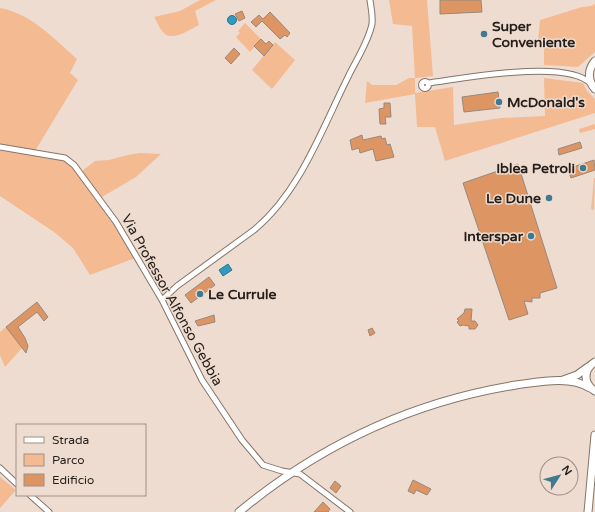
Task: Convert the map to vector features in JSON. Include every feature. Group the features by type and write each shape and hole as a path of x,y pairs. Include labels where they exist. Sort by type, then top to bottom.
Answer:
{"street":[{"path":"162,300 177,286 266,220 278,206 302,170 360,55 371,26 372,13 370,0"},
{"path":"575,75 582,73 594,62"},
{"path":"594,62 589,75 594,87"},
{"path":"428,83 497,74 536,71 582,76 594,87"},
{"name":"Via Professor Alfonso Gebbia","path":"0,148 65,158 70,161 116,222 162,300 202,380 242,440 262,465 282,471 291,471 300,474 350,512"},
{"path":"239,512 291,471 360,433 430,406 493,389 562,380 577,375 593,363"},
{"path":"593,363 585,375 587,384 592,389 595,397"},
{"path":"562,380 582,384 592,389"},
{"path":"588,512 595,435"},
{"path":"0,468 16,483"},
{"path":"31,496 49,512"}],"green space":[{"path":"200,0 216,0 195,11 199,25 182,34 172,36 167,35 161,30 154,17 180,11"},
{"path":"389,0 427,0 433,76 415,78 412,26 393,24"},
{"path":"595,4 595,52 578,67 544,65 544,41 538,40 540,20"},
{"path":"0,8 12,11 32,21 51,35 77,59 70,73 78,80 35,151 0,145"},
{"path":"245,23 261,39 250,52 236,37 240,33 238,31"},
{"path":"275,42 295,60 272,89 252,70"},
{"path":"409,78 415,78 415,93 453,87 454,125 501,118 545,116 544,78 583,83 587,91 595,99 595,113 445,161 435,127 417,127 415,94 365,103 367,81 372,85 396,85"},
{"path":"595,124 595,129 580,133 579,129"},
{"path":"0,150 62,160 70,163 106,212 135,258 90,275 73,248 54,232 0,196"},
{"path":"140,153 161,154 136,177 102,197 82,171 95,161 109,160"},
{"path":"595,178 594,210 591,209"},
{"path":"6,327 22,348 5,367 0,355 0,332"},
{"path":"0,477 16,490 0,508"}],"water":[{"path":"230,16 234,16 236,20 234,24 230,24 228,22 228,18"},
{"path":"228,264 232,270 223,276 219,270"}],"building":[{"path":"440,0 481,0 482,12 440,14"},
{"path":"242,11 245,18 239,21 235,14"},
{"path":"270,12 290,33 287,37 285,35 280,39 262,21 256,27 251,22 259,15 263,19"},
{"path":"261,39 266,44 269,41 273,45 264,56 254,46"},
{"path":"234,48 240,54 231,64 225,58"},
{"path":"498,92 500,108 464,112 462,97"},
{"path":"384,103 390,103 391,117 385,117 386,124 380,124 379,109 384,108"},
{"path":"362,135 363,140 381,136 382,139 385,138 387,145 390,144 394,157 376,161 373,149 360,153 359,148 352,150 350,140"},
{"path":"580,142 582,148 559,155 558,149"},
{"path":"594,160 595,170 571,178 569,173 574,171 573,167"},
{"path":"518,164 557,288 540,293 540,298 532,298 532,302 524,301 528,314 509,320 463,183"},
{"path":"209,277 215,285 191,303 185,295"},
{"path":"37,302 48,317 44,321 37,312 18,327 28,346 26,353 6,327"},
{"path":"465,309 472,309 471,321 475,321 478,325 475,329 469,329 469,326 460,326 457,322 459,321 457,319 464,313"},
{"path":"214,315 215,322 198,326 195,321"},
{"path":"372,328 375,333 370,336 368,330"},
{"path":"413,480 431,489 427,495 416,490 414,494 408,491"},
{"path":"335,481 341,486 336,493 330,488"},
{"path":"323,502 330,509 328,512 314,512"}],"place":[{"name":"Super Conveniente","path":"484,34"},
{"name":"McDonald's","path":"499,102"},
{"name":"Iblea Petroli","path":"583,168"},
{"name":"Le Dune","path":"549,198"},
{"name":"Interspar","path":"531,236"},
{"name":"Le Currule","path":"200,294"}]}
